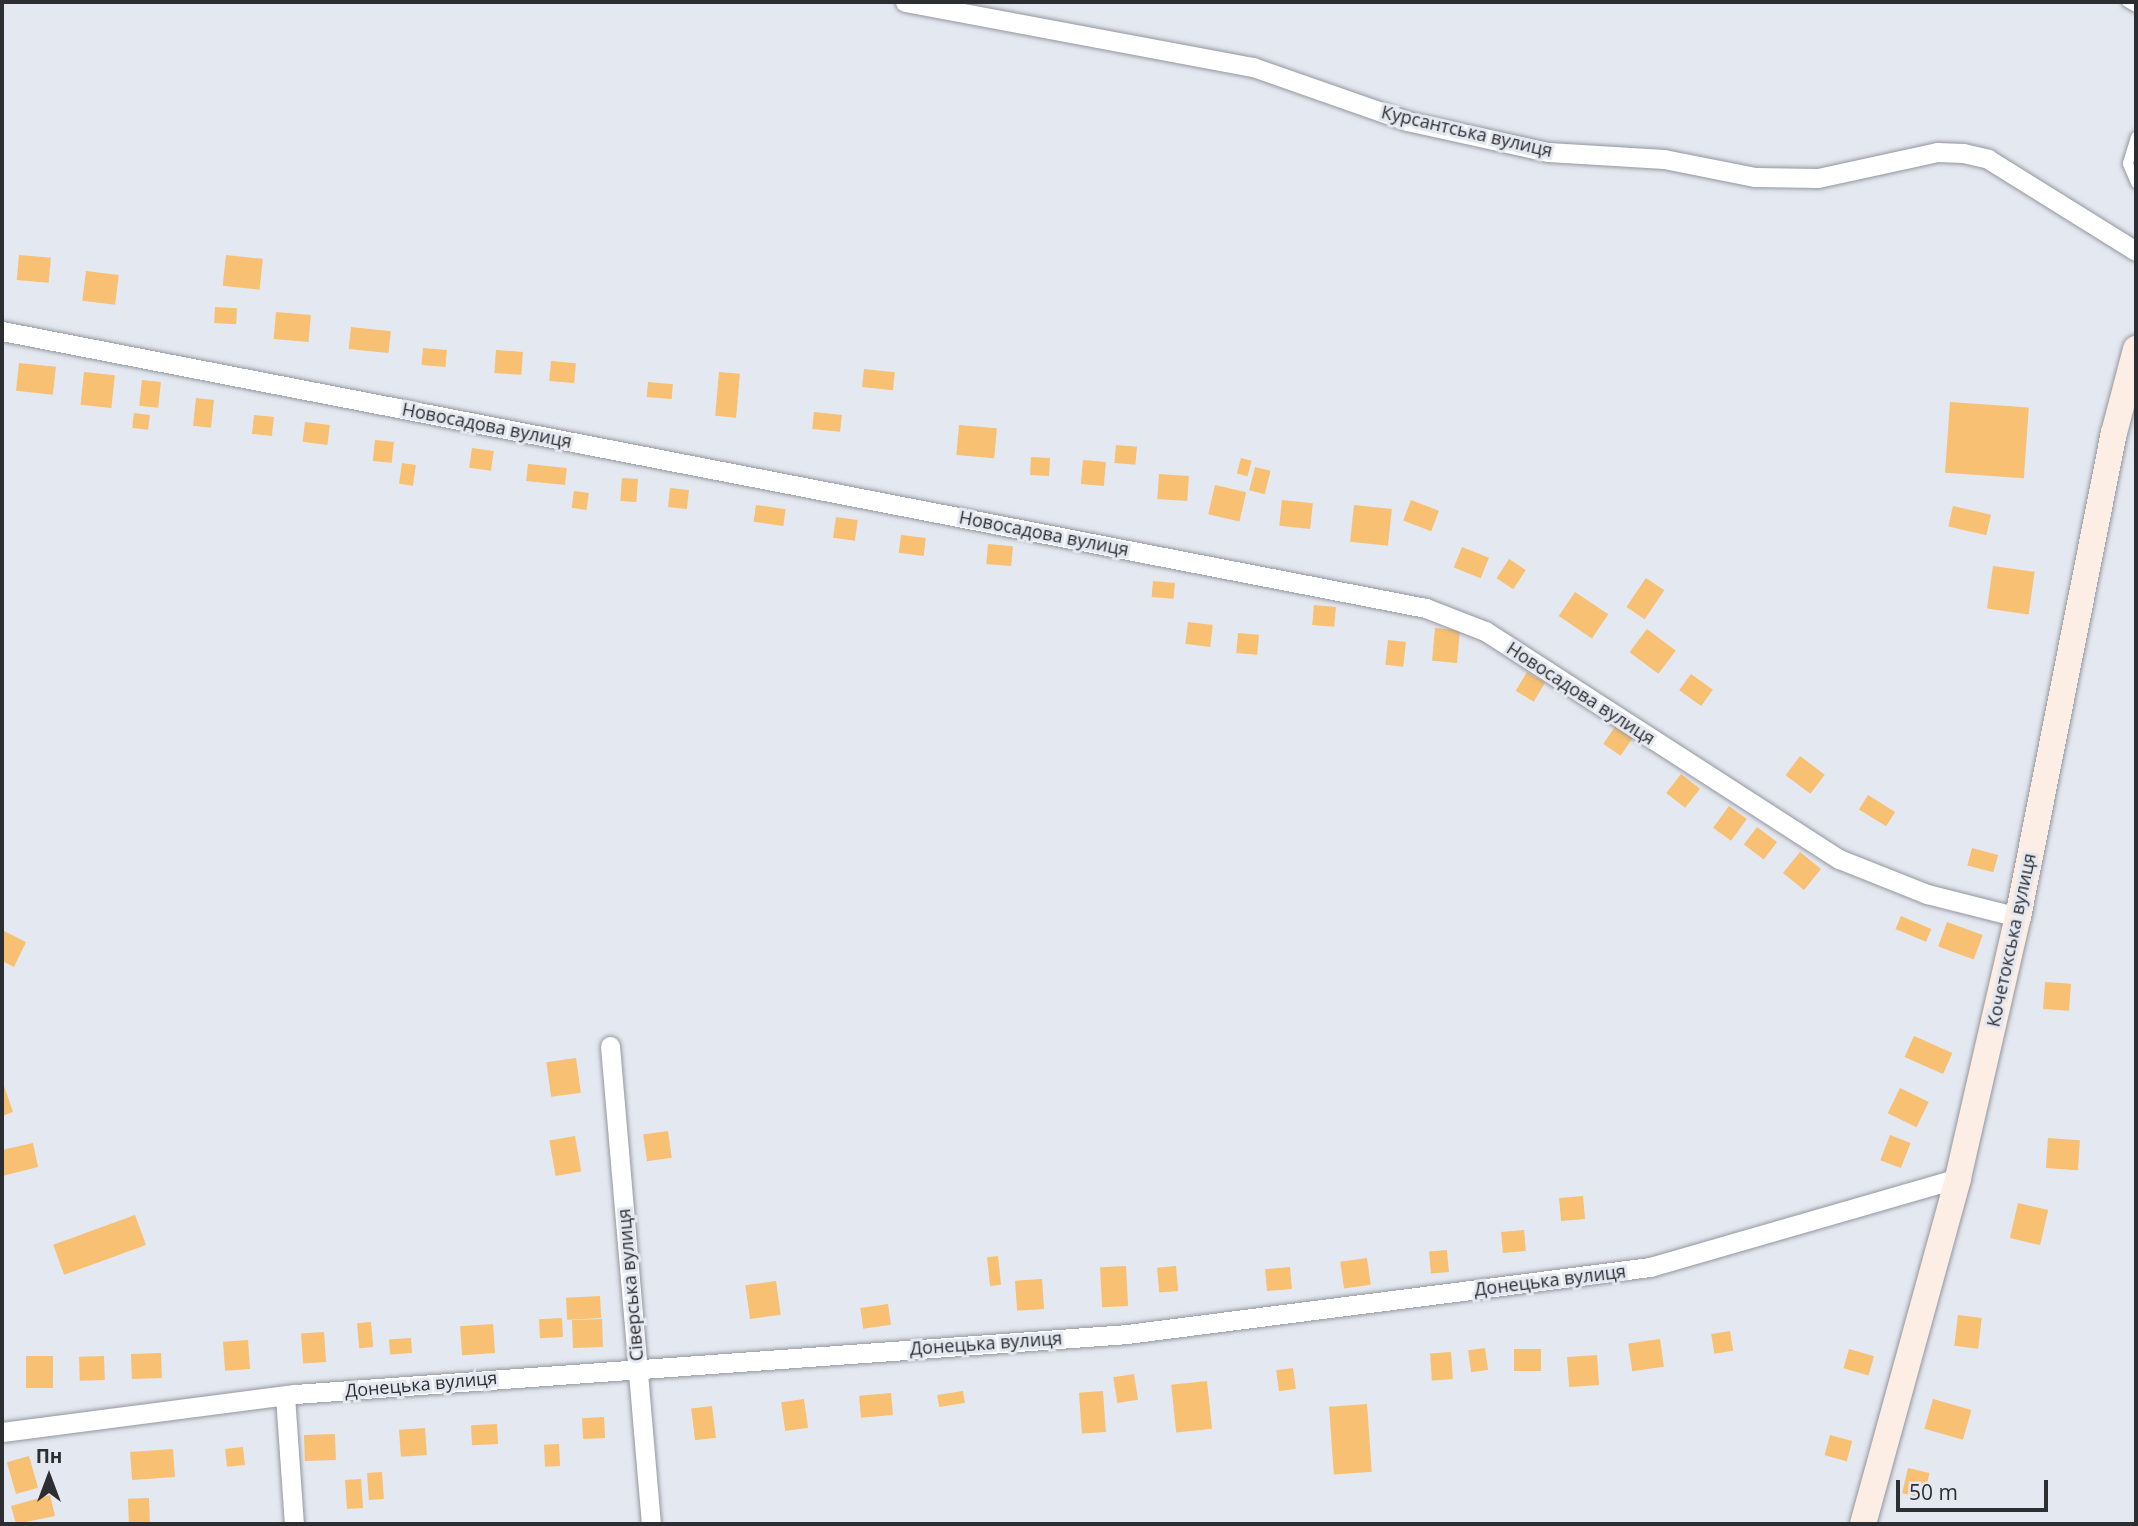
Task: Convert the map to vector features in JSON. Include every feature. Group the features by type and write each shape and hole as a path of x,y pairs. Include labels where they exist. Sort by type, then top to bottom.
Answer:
{"main road":[{"name":"Кочетокська вулиця","path":"1863,1524 1958,1178 2018,917 2114,433 2136,349"}],"street":[{"name":"Курсантська вулиця","path":"905,2 1253,67 1407,121 1548,152 1664,159 1755,177 1818,178 1937,152 1963,153 1988,159 2136,251"},
{"name":"Новосадова вулиця","path":"2,331 1426,608 1485,631 1839,859 1927,894 2018,917"},
{"name":"Сіверська вулиця","path":"610,1046 651,1524"},
{"name":"Донецька вулиця","path":"2,1432 285,1396 637,1367 1128,1334 1650,1267 1958,1178"},
{"path":"285,1396 294,1524"}],"lane":[{"path":"2127,2 2136,7"},
{"path":"2136,137 2128,164 2136,183"}],"building":[{"path":"19,255 51,258 49,283 17,280"},
{"path":"226,255 263,259 260,290 223,286"},
{"path":"86,271 119,275 115,305 82,301"},
{"path":"215,307 237,308 236,324 214,323"},
{"path":"276,312 311,315 309,342 274,339"},
{"path":"351,327 391,331 388,353 349,349"},
{"path":"423,348 447,350 445,367 422,365"},
{"path":"496,350 523,352 521,375 494,373"},
{"path":"551,361 576,363 574,383 549,381"},
{"path":"19,363 56,367 53,395 16,391"},
{"path":"864,369 895,372 893,390 862,387"},
{"path":"84,372 115,375 111,408 81,405"},
{"path":"719,372 740,374 736,418 715,416"},
{"path":"142,380 161,382 158,408 139,406"},
{"path":"648,382 673,384 672,399 647,397"},
{"path":"196,398 214,400 211,428 193,426"},
{"path":"1950,402 2029,408 2024,478 1945,473"},
{"path":"814,412 842,415 840,432 812,429"},
{"path":"134,413 150,415 148,430 132,428"},
{"path":"254,415 274,417 272,436 252,434"},
{"path":"305,422 330,425 327,445 303,442"},
{"path":"959,425 997,428 994,458 956,455"},
{"path":"375,440 394,442 392,463 373,461"},
{"path":"1116,445 1137,447 1135,465 1114,463"},
{"path":"472,448 494,451 491,471 469,468"},
{"path":"1031,457 1050,458 1049,476 1030,475"},
{"path":"1241,458 1252,461 1247,476 1237,473"},
{"path":"1083,460 1106,462 1104,486 1081,484"},
{"path":"402,463 416,465 413,486 399,484"},
{"path":"528,464 567,468 565,485 526,481"},
{"path":"1255,467 1271,471 1265,494 1249,490"},
{"path":"1159,474 1189,476 1187,501 1157,499"},
{"path":"622,478 638,479 636,502 620,501"},
{"path":"1215,485 1246,492 1239,521 1208,514"},
{"path":"670,488 689,490 687,509 668,507"},
{"path":"574,491 589,493 586,510 572,508"},
{"path":"1282,500 1313,503 1310,529 1279,526"},
{"path":"1411,500 1439,511 1431,531 1403,521"},
{"path":"756,505 786,509 783,526 754,522"},
{"path":"1354,505 1392,509 1388,546 1350,542"},
{"path":"1953,506 1991,515 1986,535 1948,526"},
{"path":"836,517 858,520 855,541 833,538"},
{"path":"901,535 926,538 924,556 899,553"},
{"path":"988,544 1013,546 1011,566 986,564"},
{"path":"1462,547 1489,558 1481,578 1454,567"},
{"path":"1509,559 1526,570 1513,589 1496,578"},
{"path":"1993,566 2035,572 2029,614 1987,609"},
{"path":"1646,578 1664,590 1645,619 1626,607"},
{"path":"1153,581 1175,583 1174,599 1152,597"},
{"path":"1575,592 1608,614 1592,638 1559,616"},
{"path":"1314,605 1336,607 1334,627 1312,625"},
{"path":"1188,622 1213,625 1210,647 1185,644"},
{"path":"1435,628 1460,630 1457,663 1432,661"},
{"path":"1647,629 1676,651 1658,674 1630,652"},
{"path":"1238,633 1259,635 1257,655 1236,653"},
{"path":"1388,640 1406,642 1403,667 1385,665"},
{"path":"1527,672 1545,683 1534,702 1516,691"},
{"path":"1691,674 1713,690 1701,706 1679,690"},
{"path":"1617,724 1634,736 1620,756 1603,744"},
{"path":"1800,756 1825,775 1810,794 1786,775"},
{"path":"1681,774 1700,789 1685,808 1666,793"},
{"path":"1868,795 1895,812 1886,826 1859,809"},
{"path":"1729,806 1747,819 1731,841 1713,828"},
{"path":"1757,827 1777,842 1764,860 1744,845"},
{"path":"1972,848 1998,855 1993,872 1967,865"},
{"path":"1800,852 1821,869 1804,890 1783,873"},
{"path":"1901,916 1931,929 1926,942 1896,929"},
{"path":"1947,922 1983,935 1974,959 1938,946"},
{"path":"2,930 26,942 14,967 2,961"},
{"path":"2045,982 2071,984 2069,1011 2043,1009"},
{"path":"1914,1036 1952,1053 1943,1074 1905,1057"},
{"path":"576,1058 581,1093 551,1097 546,1062"},
{"path":"4,1086 13,1112 2,1116 2,1087"},
{"path":"1900,1088 1929,1102 1916,1127 1888,1113"},
{"path":"668,1131 672,1158 647,1161 643,1134"},
{"path":"1890,1135 1911,1143 1901,1168 1880,1160"},
{"path":"575,1136 581,1171 556,1176 549,1141"},
{"path":"2048,1138 2080,1140 2078,1170 2046,1168"},
{"path":"33,1143 38,1167 2,1176 2,1150"},
{"path":"1583,1196 1585,1219 1561,1221 1559,1198"},
{"path":"2018,1203 2048,1210 2040,1245 2010,1238"},
{"path":"135,1215 146,1245 64,1275 53,1245"},
{"path":"1524,1230 1526,1251 1503,1253 1501,1232"},
{"path":"1447,1250 1449,1272 1431,1273 1429,1252"},
{"path":"998,1256 1001,1285 990,1286 987,1257"},
{"path":"1367,1258 1371,1285 1344,1288 1340,1262"},
{"path":"1126,1266 1128,1306 1102,1307 1100,1267"},
{"path":"1176,1266 1178,1291 1159,1293 1157,1268"},
{"path":"1290,1267 1292,1289 1267,1291 1265,1269"},
{"path":"1042,1279 1044,1309 1017,1311 1015,1281"},
{"path":"776,1281 781,1315 750,1319 745,1285"},
{"path":"600,1296 601,1318 567,1320 566,1298"},
{"path":"888,1304 891,1325 863,1329 860,1308"},
{"path":"1958,1315 1982,1318 1978,1349 1954,1346"},
{"path":"562,1318 563,1337 540,1338 539,1319"},
{"path":"602,1319 603,1347 573,1348 572,1320"},
{"path":"371,1322 373,1347 359,1348 357,1323"},
{"path":"493,1324 495,1353 462,1355 460,1326"},
{"path":"1730,1331 1733,1351 1714,1354 1711,1334"},
{"path":"324,1332 326,1362 303,1364 301,1334"},
{"path":"411,1338 412,1353 390,1354 389,1340"},
{"path":"1660,1339 1664,1367 1632,1371 1628,1343"},
{"path":"248,1340 250,1369 225,1371 223,1342"},
{"path":"1485,1348 1488,1370 1471,1372 1468,1350"},
{"path":"1514,1349 1541,1349 1541,1371 1514,1371"},
{"path":"1849,1349 1874,1356 1868,1375 1843,1368"},
{"path":"1451,1352 1453,1379 1432,1380 1430,1353"},
{"path":"161,1353 162,1378 132,1379 131,1354"},
{"path":"1597,1355 1599,1385 1569,1387 1567,1357"},
{"path":"26,1356 53,1356 53,1388 26,1388"},
{"path":"104,1356 105,1380 80,1381 79,1357"},
{"path":"1293,1368 1296,1389 1279,1391 1276,1370"},
{"path":"1134,1374 1138,1400 1117,1403 1113,1377"},
{"path":"1207,1381 1212,1429 1176,1433 1171,1385"},
{"path":"963,1391 965,1403 939,1407 937,1395"},
{"path":"1103,1391 1106,1432 1082,1434 1079,1393"},
{"path":"891,1393 893,1415 861,1418 859,1396"},
{"path":"804,1399 808,1428 785,1431 781,1402"},
{"path":"1933,1399 1971,1410 1963,1440 1924,1429"},
{"path":"1367,1404 1372,1472 1334,1474 1329,1407"},
{"path":"712,1406 716,1438 695,1440 691,1409"},
{"path":"604,1417 605,1438 583,1439 582,1418"},
{"path":"497,1424 498,1444 472,1445 471,1425"},
{"path":"425,1428 427,1455 401,1457 399,1430"},
{"path":"335,1434 336,1460 305,1461 304,1435"},
{"path":"1830,1435 1852,1441 1847,1461 1825,1455"},
{"path":"559,1444 560,1466 545,1467 544,1445"},
{"path":"243,1447 245,1465 227,1467 225,1449"},
{"path":"173,1449 175,1477 132,1480 130,1452"},
{"path":"29,1456 38,1488 16,1494 7,1462"},
{"path":"1908,1468 1929,1473 1924,1498 1902,1493"},
{"path":"382,1472 384,1499 369,1500 367,1473"},
{"path":"361,1479 363,1508 347,1509 345,1480"},
{"path":"50,1495 55,1516 16,1524 11,1506"},
{"path":"149,1498 150,1522 129,1523 128,1499"}]}
